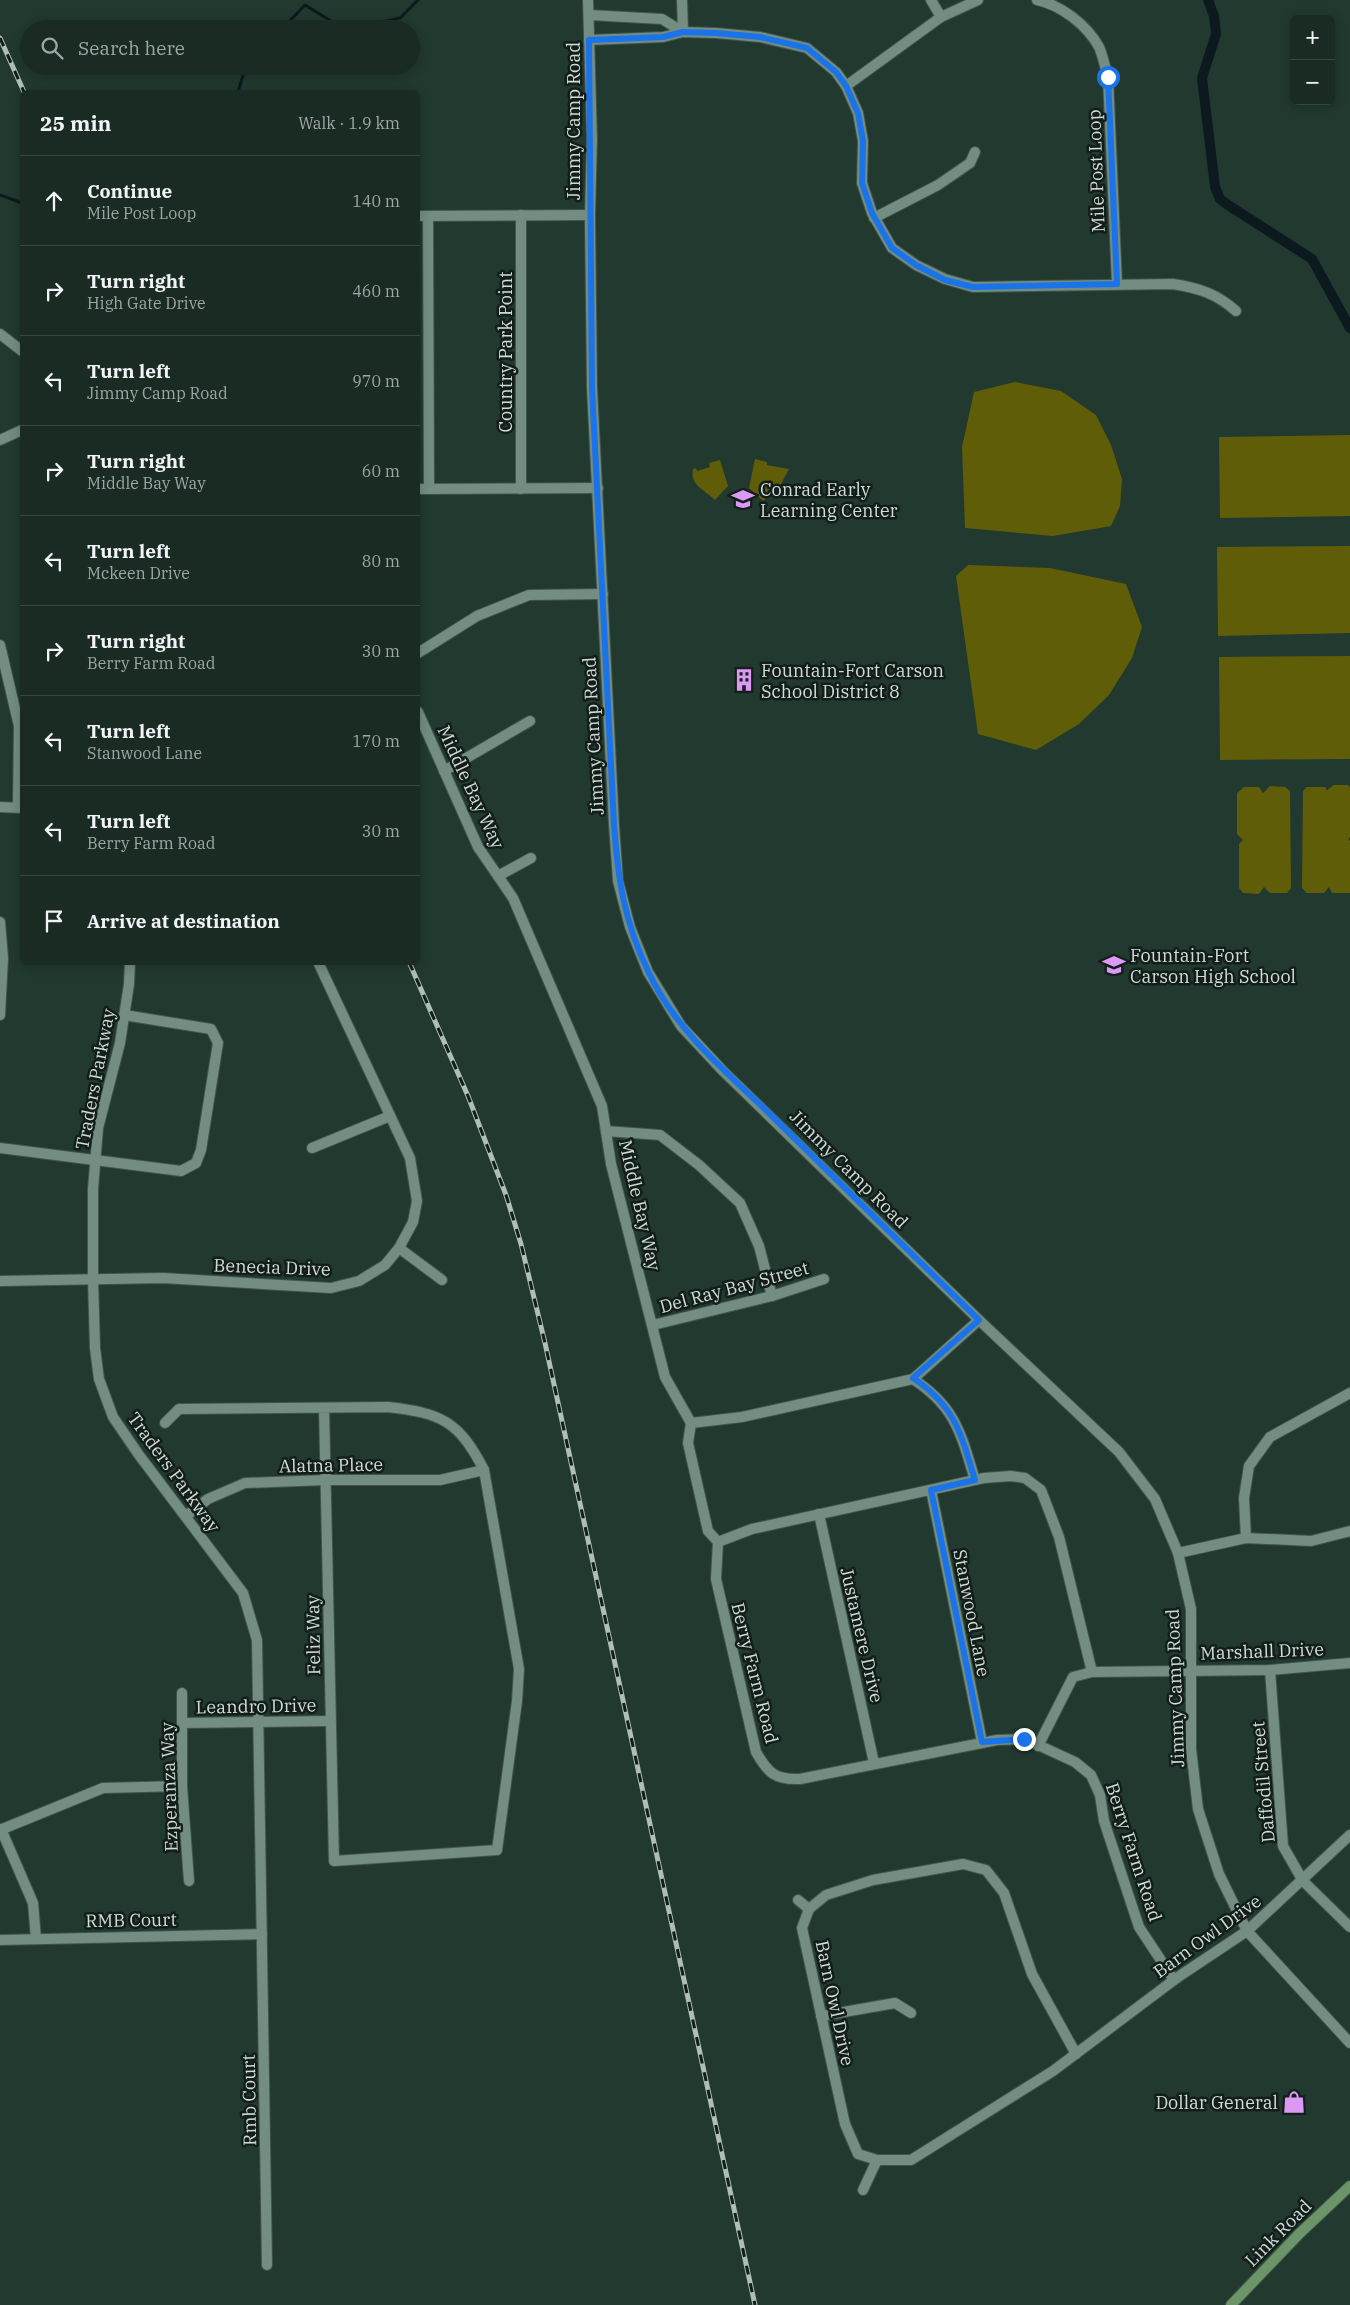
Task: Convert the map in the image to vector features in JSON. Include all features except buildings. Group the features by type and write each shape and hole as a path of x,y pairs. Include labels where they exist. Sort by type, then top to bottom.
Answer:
{"main road":[{"name":"Link Road","path":"1231,2305 1299,2234 1350,2186"}],"street":[{"name":"Jimmy Camp Road","path":"588,0 592,139 590,216 592,388 618,881 630,927 648,972 681,1026 979,1320 1119,1452 1155,1499 1178,1553 1191,1609 1191,1749 1198,1809 1219,1874 1247,1931 1350,2043"},
{"path":"682,0 683,32"},
{"path":"931,0 942,17"},
{"path":"846,86 942,17 971,1 978,0"},
{"name":"Mile Post Loop","path":"1037,0 1049,2 1076,20 1098,46 1108,77 1117,284"},
{"path":"588,15 662,19 683,32"},
{"path":"589,40 663,37 683,32 760,37 807,48 836,72 846,86 858,113 863,141 862,183 874,218 892,248 916,265 945,280 973,287 1173,284 1199,288 1223,300 1236,311"},
{"path":"874,218 938,185 970,163 975,152"},
{"name":"Country Park Point","path":"520,215 521,489"},
{"path":"420,216 590,216"},
{"path":"428,216 429,489"},
{"path":"0,334 20,349"},
{"path":"420,351 429,351"},
{"path":"0,440 20,431"},
{"path":"420,490 598,488"},
{"path":"420,652 477,616 529,595 603,594"},
{"path":"0,645 19,726 20,808 0,808"},
{"name":"Middle Bay Way","path":"420,717 478,847 514,898 602,1106 611,1164 665,1377 691,1423"},
{"path":"444,771 530,721"},
{"path":"498,876 531,858"},
{"path":"0,922 3,958 0,1015"},
{"name":"Traders Parkway","path":"130,965 120,1042 98,1128 95,1161 93,1189 93,1279 95,1348 99,1379 113,1417 139,1456 243,1593 257,1640 262,1934"},
{"name":"Benecia Drive","path":"0,1281 164,1278 331,1288 359,1280 385,1265 399,1248 413,1222 416,1202 410,1158 319,965"},
{"path":"0,1148 181,1171 196,1163 201,1150 218,1042 211,1029 124,1015"},
{"path":"312,1148 390,1116"},
{"path":"606,1131 660,1135 699,1165 740,1203 759,1246 772,1296"},
{"path":"399,1248 442,1280"},
{"name":"Del Ray Bay Street","path":"653,1325 772,1296 824,1279"},
{"path":"979,1320 913,1378 742,1417 691,1423 688,1443 708,1531 718,1542 752,1529 975,1480 1012,1476 1026,1478 1041,1490 1059,1537 1092,1672"},
{"path":"913,1378 932,1391 958,1426 975,1480"},
{"path":"1246,1538 1244,1498 1249,1466 1270,1437 1350,1393"},
{"path":"165,1423 179,1409 388,1407 422,1411 450,1423 472,1446 484,1470"},
{"name":"Feliz Way","path":"324,1408 334,1861 497,1850 520,1670 484,1470"},
{"name":"Alatna Place","path":"186,1516 208,1499 245,1483 326,1480 440,1480 484,1470"},
{"name":"Stanwood Lane","path":"931,1490 982,1742"},
{"name":"Justamere Drive","path":"818,1514 874,1763"},
{"path":"1178,1553 1246,1538 1311,1541 1350,1531"},
{"name":"Berry Farm Road","path":"718,1542 716,1579 756,1752 766,1769 783,1780 800,1779 982,1742 1024,1739 1075,1762 1090,1775 1100,1795 1104,1821 1139,1927 1174,1980"},
{"name":"Marshall Drive","path":"1038,1746 1073,1677 1092,1672 1270,1670 1350,1663"},
{"name":"Daffodil Street","path":"1270,1670 1283,1846 1303,1881 1350,1927"},
{"name":"Ezperanza Way","path":"182,1693 182,1786 189,1881"},
{"name":"Leandro Drive","path":"183,1723 330,1721"},
{"path":"36,1939 33,1903 0,1830 103,1788 182,1786"},
{"name":"Barn Owl Drive","path":"809,1909 802,1928 845,2124 858,2154 877,2160 911,2160 1053,2071 1174,1980 1247,1931 1303,1881 1350,1835"},
{"path":"798,1900 809,1909 826,1895 873,1880 963,1864 986,1870 1004,1893 1032,1974 1076,2054"},
{"name":"RMB Court","path":"0,1940 262,1934"},
{"name":"Rmb Court","path":"262,1934 267,2265"},
{"path":"821,2016 895,2003 911,2013"},
{"path":"863,2190 877,2160"}],"shaded area":[{"path":"1015,382 1061,391 1096,415 1111,445 1122,479 1120,506 1111,526 1053,536 965,528 962,447 974,392"},
{"path":"1350,435 1350,516 1220,518 1219,437"},
{"path":"755,459 767,462 767,465 789,469 779,488 763,501 749,488"},
{"path":"720,460 728,486 715,500 696,483 693,469 696,468 697,471 710,467 709,463"},
{"path":"1350,546 1350,633 1218,636 1217,547"},
{"path":"968,565 1050,568 1126,584 1142,627 1132,658 1109,695 1079,724 1036,750 978,734 956,576"},
{"path":"1350,656 1350,759 1220,760 1219,657"},
{"path":"1334,785 1348,785 1350,787 1350,837 1348,839 1350,841 1350,893 1332,893 1329,887 1324,893 1307,893 1302,888 1303,791 1307,787 1325,787 1327,790"},
{"path":"1270,786 1285,787 1290,791 1291,888 1287,893 1270,893 1264,887 1259,894 1243,893 1239,888 1239,844 1243,840 1237,834 1237,793 1244,787 1259,787 1263,793"}],"waterway":[{"path":"391,20 400,18 418,0"},
{"path":"1208,0 1214,16 1216,34 1202,78 1215,187 1220,199 1312,259 1350,328"},
{"path":"291,20 305,5 329,20"},
{"path":"239,90 243,75"},
{"path":"0,195 20,202"}],"railway":[{"path":"0,38 23,90"},
{"path":"410,965 468,1096 506,1195 521,1244 545,1343 755,2305"}],"place":[{"name":"Conrad Early Learning Center","path":"743,499"},
{"name":"Fountain-Fort Carson School District 8","path":"744,680"},
{"name":"Fountain-Fort Carson High School","path":"1114,965"},
{"name":"Dollar General","path":"1294,2102"}],"route":[{"path":"1024,1739 982,1742 931,1490 975,1480 958,1426 932,1391 913,1378 979,1320 724,1071 681,1026 648,972 630,927 618,881 592,388 590,216 592,139 589,40 663,37 683,32 716,33 760,37 807,48 836,72 846,86 858,113 863,141 862,183 872,213 892,248 916,265 945,280 973,287 1117,284 1108,77"}]}
